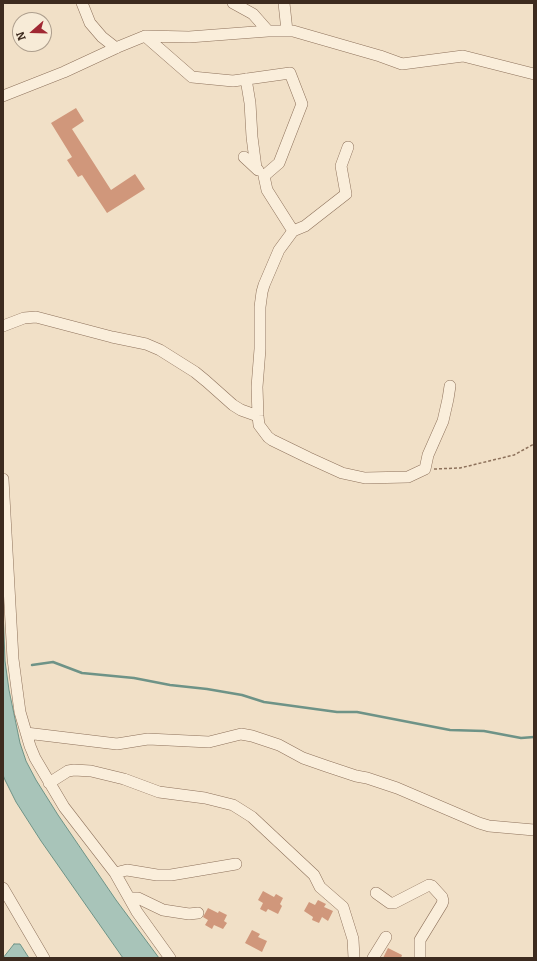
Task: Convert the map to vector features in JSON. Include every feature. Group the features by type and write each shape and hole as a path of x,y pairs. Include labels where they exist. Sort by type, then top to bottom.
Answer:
{"street":[{"path":"82,3 90,23 102,37 116,48"},
{"path":"234,3 253,14 268,31"},
{"path":"284,3 287,31"},
{"path":"3,96 64,72 145,36 189,37 268,31 293,31 380,56 402,64 463,56 534,74"},
{"path":"145,36 192,77 232,81 290,73 302,104 279,163 260,172"},
{"path":"246,79 250,103 252,137 260,172 267,190 292,231"},
{"path":"348,146 341,166 346,194 305,226 292,231 279,250 262,292 257,387 259,425 268,437 342,473 365,478 408,478 425,469 428,455 443,421 450,386"},
{"path":"244,157 260,172"},
{"path":"3,326 24,318 36,317 112,337 146,344 160,350 195,372 233,406 258,416"},
{"path":"3,479 13,659 18,696 26,733 35,758 64,807 115,873 128,898 170,958"},
{"path":"26,733 116,744 148,739 209,742 241,734 252,736 279,745 309,760 397,788 484,825 534,830"},
{"path":"49,783 68,771 91,771 124,779 159,792 224,802 242,810 252,816 314,874 320,887 344,907 353,939 354,958"},
{"path":"115,873 127,870 157,875 171,875 236,864"},
{"path":"376,893 390,903 394,903 429,885 432,886 442,897 442,904 420,940 420,958"},
{"path":"3,888 44,958"},
{"path":"128,898 138,898 164,910 189,914 198,913"},
{"path":"373,958 386,937"}],"path":[{"path":"425,469 460,468 514,455 534,444"}],"shaded area":[{"path":"3,608 5,661 9,690 20,743 26,761 58,815 116,900 159,958 123,958 41,841 16,802 5,780 3,775"},
{"path":"14,944 20,944 29,958 3,958"}],"building":[{"path":"76,108 84,121 72,129 111,190 135,174 145,189 107,213 82,175 78,177 67,160 72,157 51,123"},
{"path":"263,891 274,897 276,894 283,898 280,904 282,906 278,914 268,909 266,912 260,909 263,903 258,900"},
{"path":"318,900 326,904 324,907 333,911 328,921 322,917 319,923 312,920 313,917 304,911 309,902 315,905"},
{"path":"208,908 218,913 219,911 227,915 224,921 227,923 223,929 214,925 212,929 205,925 208,920 203,917"},
{"path":"252,930 260,934 258,937 267,941 262,952 245,943"},
{"path":"388,948 402,955 401,958 383,958"}],"waterway":[{"path":"32,665 53,662 82,673 134,678 170,685 207,689 242,695 264,702 337,712 357,712 450,730 484,731 521,738 534,737"}]}
